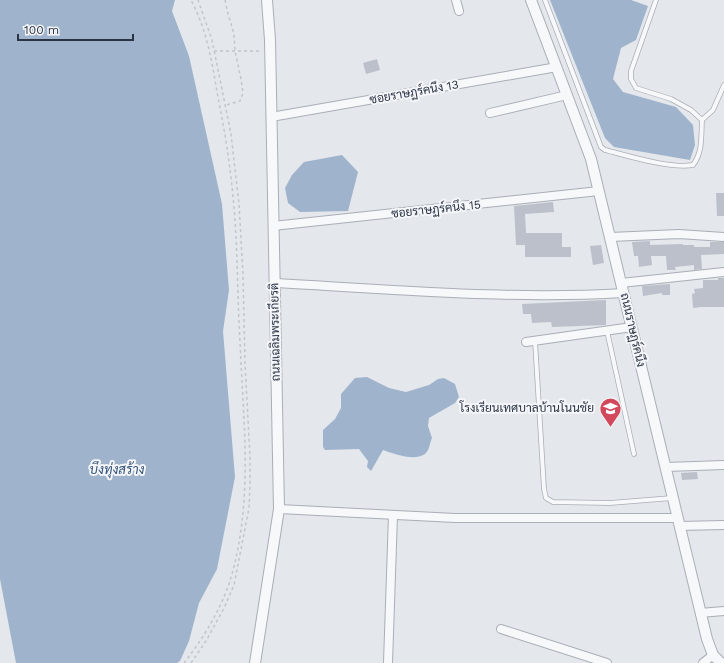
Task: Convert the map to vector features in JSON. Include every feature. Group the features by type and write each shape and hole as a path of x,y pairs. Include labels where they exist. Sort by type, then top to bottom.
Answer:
{"street":[{"name":"ถนนเฉลิมพระเกียรติ","path":"255,663 279,509 268,0"},
{"path":"456,0 459,11"},
{"name":"ถนนราษฏร์คนึง","path":"531,0 591,159 706,639 713,655 721,663"},
{"name":"ซอยราษฏร์คนึง 13","path":"271,117 557,67"},
{"path":"490,113 567,95"},
{"name":"ซอยราษฏร์คนึง 15","path":"273,226 599,191"},
{"path":"610,237 679,234 724,237"},
{"path":"274,283 509,296 585,295 724,272"},
{"path":"526,342 632,327"},
{"path":"665,467 724,465"},
{"path":"279,509 455,518 678,522 724,525"},
{"path":"388,663 393,515"},
{"path":"700,613 724,611"},
{"path":"500,629 607,663"},
{"path":"703,663 713,655"}],"lane":[{"path":"545,0 601,147 605,150 665,164 684,166 693,165 700,150 702,120 713,110 724,85"},
{"path":"656,0 630,72 632,84 636,88 671,99 691,110 702,120"},
{"path":"607,330 634,454"},
{"path":"535,340 544,489 546,498 553,502 610,503 673,498"}],"path":[{"path":"184,663 209,626 229,585 234,569 244,512 246,464 239,340 234,198 227,142 216,84 203,28 191,0"},
{"path":"191,663 206,641 224,608 234,585 248,516 250,496 250,457 239,204 231,134 212,40 198,0"},
{"path":"225,0 234,34 235,51 241,79 242,98 238,102 225,105"},
{"path":"214,51 270,51"}],"water":[{"name":"บึงทุ่งสร้าง","path":"0,0 175,0 172,11 189,56 222,204 229,290 223,331 235,477 217,569 199,603 189,641 180,661 177,663 16,663 0,579"},
{"path":"550,0 631,0 648,6 636,40 621,48 613,79 623,92 676,107 693,125 695,145 690,160 614,147 605,138"},
{"path":"342,155 358,172 348,211 300,212 288,203 285,188 292,175 304,162"},
{"path":"367,377 389,388 406,392 429,385 438,379 444,378 455,384 459,397 455,403 429,418 428,426 432,438 425,454 407,457 383,450 371,471 367,467 368,461 359,449 325,450 323,447 323,430 335,419 341,408 341,394 355,378"}],"building":[{"path":"377,59 380,70 366,74 363,63"},
{"path":"716,193 724,193 724,216 717,216"},
{"path":"553,202 554,212 525,214 526,233 562,233 562,247 571,247 571,257 525,257 525,245 516,245 514,206"},
{"path":"650,241 650,245 683,244 694,245 694,247 710,247 710,242 724,242 724,254 701,255 702,269 694,270 694,265 675,267 676,270 667,270 666,256 651,256 652,265 639,267 638,256 634,256 632,242"},
{"path":"601,245 604,263 593,265 590,246"},
{"path":"718,278 724,278 724,307 693,308 692,294 695,293 694,289 703,288 703,280 718,280"},
{"path":"670,284 670,295 662,295 662,293 643,296 642,286"},
{"path":"606,300 606,325 552,327 551,322 532,323 531,314 523,314 522,304"},
{"path":"697,472 698,479 682,480 681,473"}],"place":[{"name":"โรงเรียนเทศบาลบ้านโนนชัย","path":"610,428"}]}
